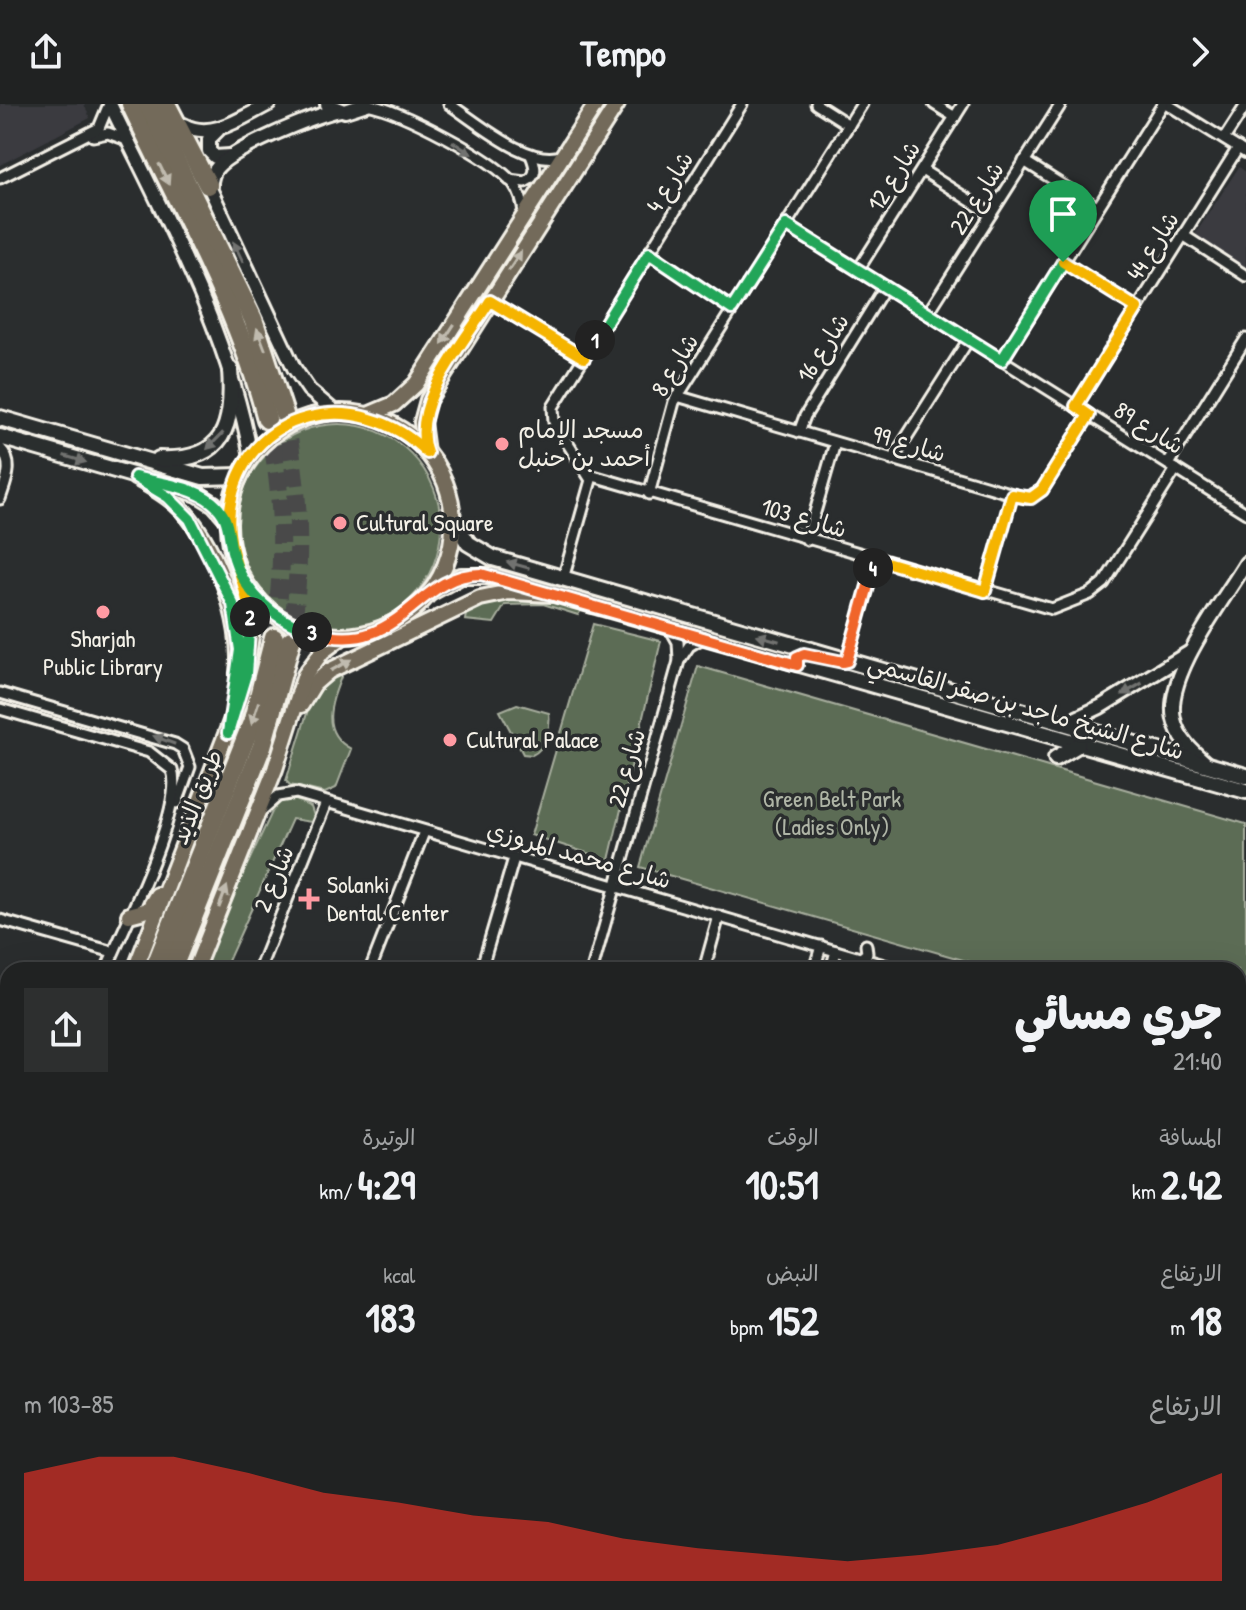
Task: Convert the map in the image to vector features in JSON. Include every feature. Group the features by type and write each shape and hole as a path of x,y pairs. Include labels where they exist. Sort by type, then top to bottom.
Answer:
{"highway":[{"path":"131,104 226,299 276,416 253,319 148,104"},
{"path":"166,104 209,188"},
{"name":"طريق الذيد","path":"157,962 282,639 269,725 175,962"}],"main road":[{"path":"367,415 394,404 416,384 596,104"},
{"path":"198,962 305,675 322,652 342,637 390,625 428,594 445,565 452,518 446,488 427,453 422,422 428,400 617,104"},
{"path":"581,128 576,145 582,149 590,145"},
{"path":"138,458 185,459 202,453 216,443 232,411 230,369"},
{"path":"138,962 228,733 250,655 250,618 245,582 233,553 229,521 239,476 251,457 288,425 335,412 367,415 399,429 427,453"},
{"path":"0,418 203,477 239,476"},
{"path":"0,437 204,497 229,521"},
{"path":"135,477 168,497 190,519 233,604 240,650 228,733"},
{"name":"شارع الشيخ ماجد بن صقر القاسمي","path":"452,518 468,543 484,554 1246,776"},
{"name":"شارع الشيخ ماجد بن صقر القاسمي","path":"428,594 452,578 471,574 491,576 1246,791"},
{"path":"245,582 277,616 308,631 342,637"},
{"path":"290,722 321,677 449,611 494,594 553,594"},
{"path":"797,665 801,655 847,661"},
{"path":"1056,758 1078,745"},
{"path":"129,915 148,910 170,880"}],"street":[{"path":"0,178 82,139 104,122 109,104"},
{"path":"109,104 205,303 230,369 251,457"},
{"path":"174,104 209,188 298,376 335,412"},
{"path":"184,125 202,131 220,128 269,104"},
{"path":"327,104 340,110"},
{"path":"209,188 214,171 232,156 305,121 367,104 424,124 509,180 521,197 523,217"},
{"path":"470,104 471,119"},
{"name":"شارع 4","path":"590,475 552,415 584,358 742,104"},
{"path":"816,104 849,125"},
{"name":"شارع 8","path":"649,494 667,420 677,396 862,104"},
{"path":"934,104 955,117"},
{"name":"شارع 12","path":"858,270 963,104"},
{"name":"شارع 22","path":"928,313 1061,104"},
{"path":"1002,360 1165,104 1242,150"},
{"path":"454,105 471,119 531,155 547,159 563,155"},
{"path":"1224,139 1246,105"},
{"path":"220,128 209,139 209,151 219,157 232,156"},
{"path":"82,139 108,133 127,140"},
{"name":"شارع 44","path":"1076,406 1183,235 1242,150"},
{"path":"509,180 525,182 533,177 535,168 531,155"},
{"path":"1024,161 1097,207"},
{"path":"922,170 991,214"},
{"name":"شارع 89","path":"786,225 1246,513"},
{"path":"1183,235 1246,276"},
{"path":"649,253 732,309"},
{"path":"1063,262 1137,308"},
{"name":"شارع 16","path":"799,432 805,416 885,287"},
{"path":"490,301 584,358"},
{"path":"892,460 969,339"},
{"name":"شارع 103","path":"590,475 1052,609 1095,591 1108,579 1246,339"},
{"name":"شارع 99","path":"677,396 1012,495"},
{"path":"985,591 1012,495 1026,498 1039,493 1089,415"},
{"path":"807,540 835,443"},
{"path":"0,448 7,455 9,468 0,499"},
{"path":"563,579 591,485 590,475"},
{"path":"847,661 876,559"},
{"path":"1208,766 1182,737 1172,708 1178,679 1246,563"},
{"path":"669,626 678,642 679,661"},
{"path":"679,661 689,646 705,637"},
{"path":"1064,724 1166,669 1195,647"},
{"name":"شارع 22","path":"594,962 679,661"},
{"path":"0,693 163,739 183,749 188,757 188,776 109,962"},
{"path":"27,716 35,713 48,716 53,708"},
{"path":"0,709 149,752 166,762 172,770 175,789 165,827"},
{"name":"شارع محمد المروزي","path":"254,818 274,799 287,793 874,962"},
{"name":"شارع 2","path":"262,962 326,803"},
{"path":"373,962 424,832"},
{"path":"483,962 514,858"},
{"path":"706,962 719,916"},
{"path":"0,920 113,952"},
{"path":"861,958 867,953 866,945"},
{"path":"816,962 821,946"},
{"path":"833,962 836,951"}],"shaded area":[{"path":"0,104 84,104 90,118 0,165"},
{"path":"1239,167 1246,172 1246,272 1198,240 1196,233"}],"green space":[{"path":"339,424 378,432 396,441 411,454 424,469 433,487 441,526 433,565 424,583 411,598 396,611 378,620 339,628 300,620 282,611 267,598 254,583 245,565 237,526 245,487 254,469 267,454 282,441 300,432"},
{"path":"501,598 547,598 580,608 580,612 578,615 543,604 505,605 494,623 465,620 467,608"},
{"path":"593,624 661,641 609,860 531,835"},
{"name":"Green Belt Park (Ladies Only)","path":"698,666 1246,824 1246,962 970,962 640,867"},
{"path":"335,674 341,677 331,707 331,726 341,742 351,749 336,788 325,793 290,785 286,781 312,697 317,688"},
{"path":"517,704 549,713 546,737 541,748 532,755 523,754 500,711"},
{"path":"292,798 311,807 314,816 311,822 292,819 228,962 202,962 272,812 280,802"}],"tunnel":[{"path":"284,414 294,471 298,527 297,583 291,640"},
{"path":"267,419 277,474 281,528 280,582 274,638"}],"place":[{"name":"مسجد الإمام أحمد بن حنبل","path":"502,444"},
{"name":"Cultural Square","path":"340,523"},
{"name":"Sharjah Public Library","path":"103,612"},
{"name":"Cultural Palace","path":"450,740"},
{"name":"Solanki Dental Center","path":"309,899"}],"route":[{"path":"1063,262 1002,360 786,225 732,309 649,253 584,358 490,301 428,400 422,422 422,438 427,453 399,429 383,421 367,415 335,412 303,419 274,434 251,457 239,476 232,498 230,537 245,582 251,636 242,693 228,733 240,650 233,604 196,527 184,511 135,477 198,494 214,504 229,521 230,537 233,553 238,568 245,582 259,601 277,616 319,634 342,637 375,631 404,617 435,588 452,578 481,574 797,665 797,657 804,654 843,662 847,661 876,559 985,591 1012,495 1026,498 1039,493 1089,415 1076,406 1137,308 1063,262"}]}
